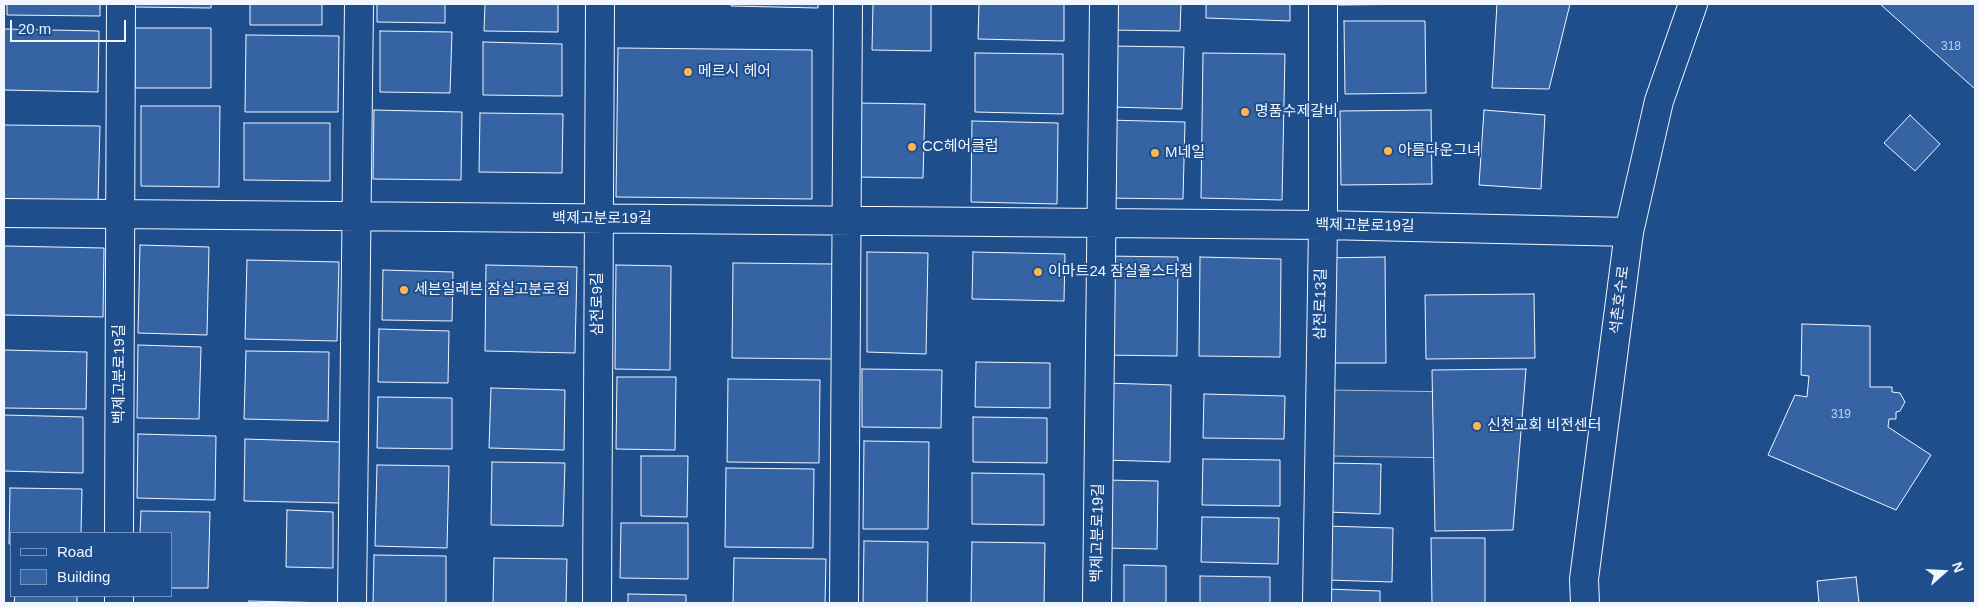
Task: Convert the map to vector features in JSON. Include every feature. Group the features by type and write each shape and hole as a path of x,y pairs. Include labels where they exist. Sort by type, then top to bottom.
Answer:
{"street":[{"name":"백제고분로19길","path":"119,532 121,4"},
{"path":"352,603 359,4"},
{"name":"삼전로9길","path":"597,603 600,4"},
{"path":"844,603 848,4"},
{"name":"백제고분로19길","path":"1097,603 1104,4"},
{"name":"삼전로13길","path":"1317,603 1323,4"},
{"name":"석촌호수로","path":"1585,603 1584,579 1629,232 1659,101 1693,4"},
{"name":"백제고분로19길","path":"4,213 1322,225 1629,232"}],"shaded area":[{"path":"1330,390 1523,393 1518,459 1331,456"}],"building":[{"path":"7,4 100,4 100,16 7,15"},
{"path":"134,4 211,4 211,8 134,7"},
{"path":"250,4 322,4 322,25 250,25"},
{"path":"377,4 445,4 445,23 377,22"},
{"path":"485,4 558,4 558,32 484,31"},
{"path":"731,4 818,4 818,8 731,6"},
{"path":"873,4 931,4 931,51 872,50"},
{"path":"979,4 1064,4 1064,41 978,39"},
{"path":"1107,4 1181,4 1180,31 1107,30"},
{"path":"1206,4 1290,4 1290,21 1206,18"},
{"path":"1339,4 1430,4 1339,5"},
{"path":"1497,4 1570,4 1549,89 1492,88"},
{"path":"1880,4 1975,4 1975,89"},
{"path":"1344,21 1425,21 1426,93 1345,94"},
{"path":"135,28 211,28 211,88 135,88"},
{"path":"4,29 99,31 98,92 4,90"},
{"path":"380,31 452,32 450,93 380,92"},
{"path":"246,35 339,36 338,112 245,112"},
{"path":"483,42 562,44 562,96 483,95"},
{"path":"1111,46 1184,47 1182,109 1110,107"},
{"path":"618,48 812,50 812,199 616,197"},
{"path":"975,53 1063,54 1063,114 975,112"},
{"path":"1203,53 1285,54 1282,200 1201,198"},
{"path":"856,103 925,104 923,178 855,177"},
{"path":"141,106 220,106 219,187 141,186"},
{"path":"374,110 462,112 461,180 373,179"},
{"path":"1431,110 1432,184 1341,185 1340,111"},
{"path":"1484,110 1545,115 1541,189 1479,185"},
{"path":"480,113 563,114 562,173 479,172"},
{"path":"1910,115 1940,144 1915,171 1884,143"},
{"path":"1106,120 1185,122 1183,199 1105,198"},
{"path":"972,121 1058,123 1057,204 971,202"},
{"path":"244,123 330,123 330,181 244,180"},
{"path":"4,125 100,126 98,201 4,200"},
{"path":"140,245 209,247 207,335 138,333"},
{"path":"4,246 104,248 103,317 4,315"},
{"path":"867,252 928,253 926,354 867,352"},
{"path":"973,252 1065,254 1064,301 972,299"},
{"path":"1104,256 1178,257 1177,356 1103,355"},
{"path":"1200,257 1281,259 1280,357 1199,356"},
{"path":"1385,257 1386,363 1325,363 1324,258"},
{"path":"247,260 339,262 337,341 245,339"},
{"path":"733,263 834,264 834,359 732,358"},
{"path":"486,265 577,267 575,353 485,351"},
{"path":"616,265 671,266 670,370 615,369"},
{"path":"383,270 453,272 452,321 382,320"},
{"path":"1534,294 1535,358 1426,359 1425,295"},
{"path":"1802,324 1870,326 1870,387 1892,387 1892,392 1900,393 1905,402 1900,411 1896,412 1896,419 1889,419 1888,427 1931,455 1896,510 1768,455 1795,395 1807,397 1809,376 1801,375"},
{"path":"379,329 449,331 448,383 378,382"},
{"path":"138,345 201,347 199,419 137,418"},
{"path":"4,350 87,352 86,409 4,408"},
{"path":"246,351 329,352 328,421 244,419"},
{"path":"976,362 1050,363 1050,408 975,407"},
{"path":"862,369 942,370 941,428 862,427"},
{"name":"신천교회 비전센터","path":"1526,369 1513,530 1435,531 1432,370"},
{"path":"617,377 676,377 675,450 616,449"},
{"path":"728,379 820,380 819,463 727,462"},
{"path":"1104,383 1171,385 1170,462 1104,460"},
{"path":"491,388 565,390 564,450 489,448"},
{"path":"1204,394 1285,396 1284,439 1203,438"},
{"path":"378,397 452,398 452,449 377,448"},
{"path":"4,415 83,417 83,473 4,471"},
{"path":"973,417 1047,418 1047,463 973,462"},
{"path":"138,434 216,436 215,500 137,498"},
{"path":"245,439 341,442 340,503 244,501"},
{"path":"864,441 929,442 928,529 863,529"},
{"path":"641,456 688,456 687,517 641,516"},
{"path":"1203,459 1280,460 1280,506 1202,505"},
{"path":"492,462 565,463 563,526 491,525"},
{"path":"1329,463 1381,464 1380,514 1327,512"},
{"path":"377,465 449,466 447,548 375,546"},
{"path":"726,468 814,469 813,548 725,547"},
{"path":"972,473 1044,474 1044,525 972,524"},
{"path":"1103,480 1158,481 1157,549 1102,548"},
{"path":"10,488 82,489 81,532 10,532 9,544"},
{"path":"287,510 333,512 333,568 286,567"},
{"path":"141,511 210,512 208,588 172,588 172,532 140,532"},
{"path":"1202,517 1279,518 1278,564 1201,562"},
{"path":"621,523 688,523 688,579 620,578"},
{"path":"1327,526 1393,528 1392,582 1326,580"},
{"path":"1431,538 1485,538 1485,603 1432,603"},
{"path":"864,541 928,542 927,603 863,603"},
{"path":"972,542 1045,543 1044,603 971,603"},
{"path":"374,555 446,556 446,603 373,603"},
{"path":"494,558 567,559 566,603 493,603"},
{"path":"734,558 826,559 825,603 733,603"},
{"path":"1124,565 1166,566 1166,603 1124,603"},
{"path":"1200,576 1270,577 1270,603 1200,603"},
{"path":"1856,577 1859,603 1819,603 1817,581"},
{"path":"1327,589 1380,591 1380,603 1326,603"},
{"path":"628,594 686,595 686,603 628,603"},
{"path":"15,597 77,597 77,603 14,603"},
{"path":"249,601 332,603 249,603"}],"place":[{"name":"메르시 헤어","path":"688,72"},
{"name":"명품수제갈비","path":"1245,112"},
{"name":"CC헤어클럽","path":"912,147"},
{"name":"아름다운그녀","path":"1388,151"},
{"name":"M네일","path":"1155,153"},
{"name":"이마트24 잠실올스타점","path":"1038,272"},
{"name":"세븐일레븐 잠실고분로점","path":"404,290"},
{"name":"신천교회 비전센터","path":"1477,426"}]}
